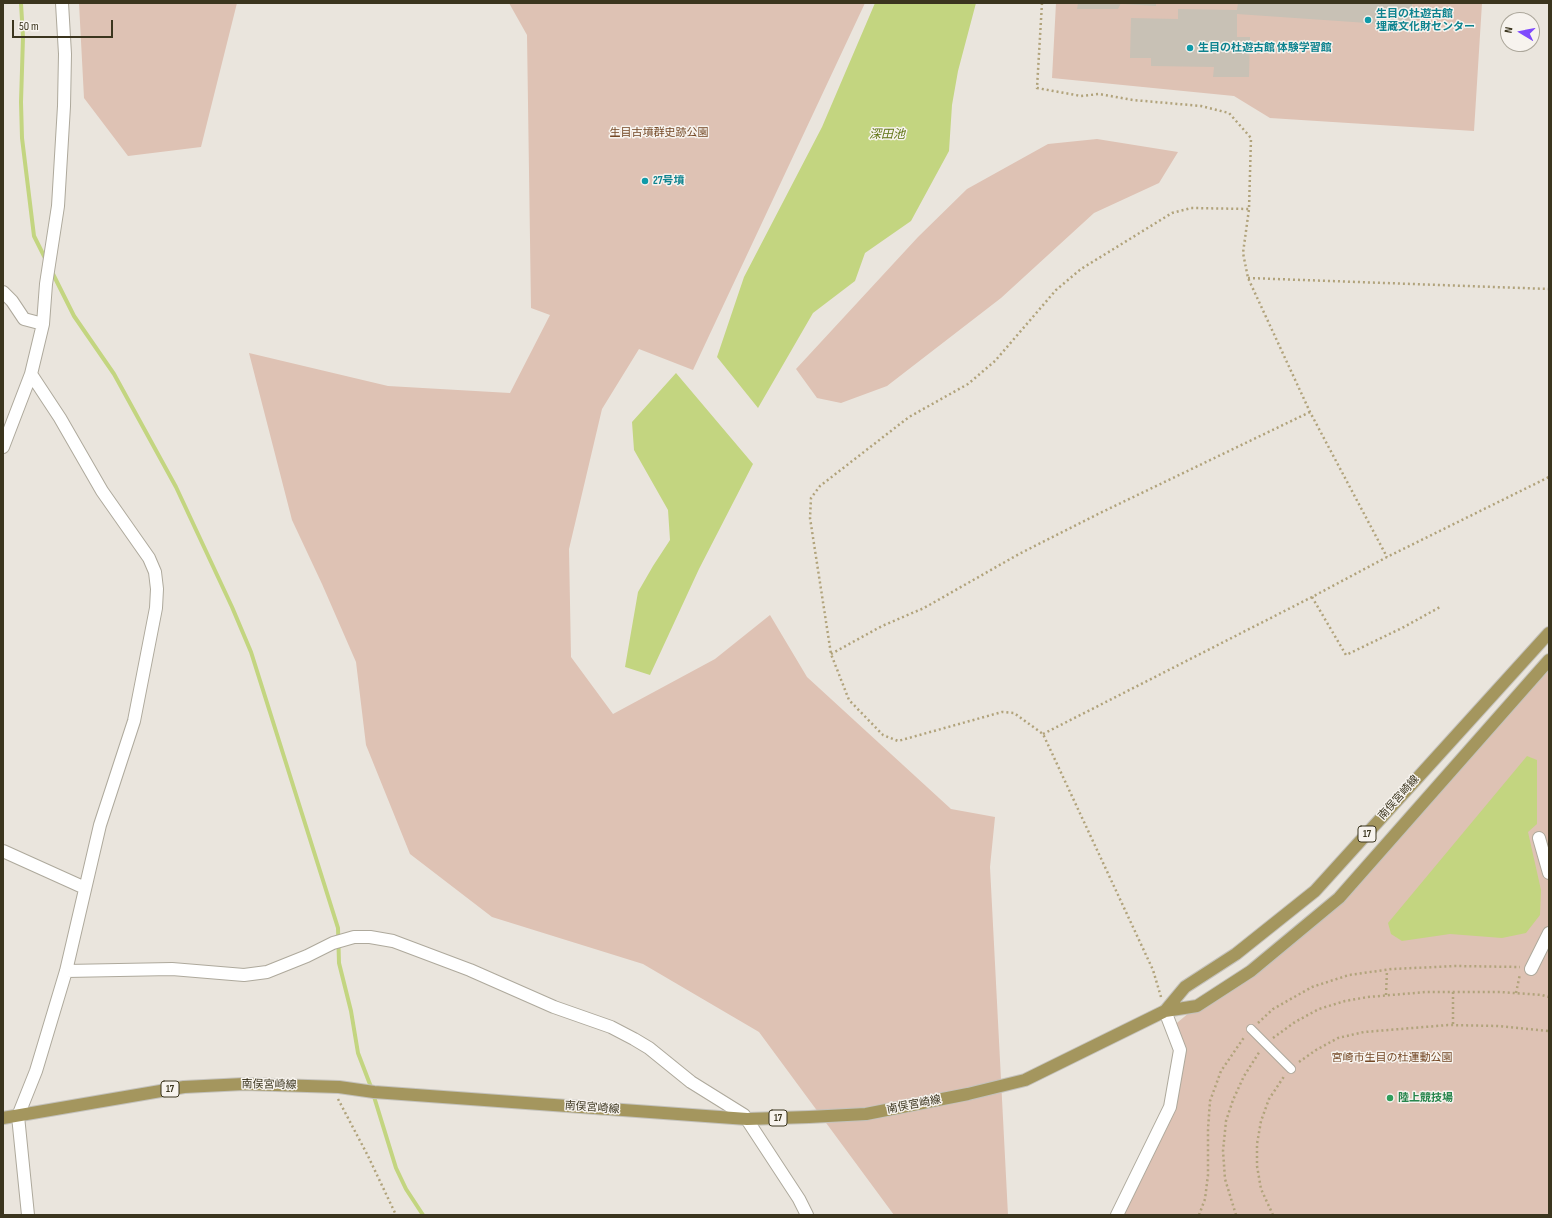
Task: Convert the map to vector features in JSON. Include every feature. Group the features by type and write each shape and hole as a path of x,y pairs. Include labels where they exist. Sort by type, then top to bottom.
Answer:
{"main road":[{"name":"南俣宮崎線","path":"1164,1011 1185,987 1236,954 1315,890 1549,633"},
{"name":"南俣宮崎線","path":"3,1118 184,1087 244,1084 335,1087 374,1092 747,1119 866,1114 968,1094 1025,1080 1164,1011 1197,1006 1252,971 1339,898 1549,660"}],"street":[{"path":"3,447 31,374 43,324 46,284 58,206 64,106 65,54 62,3"},
{"path":"3,292 12,301 24,319 43,324"},
{"path":"28,1215 18,1116 36,1071 66,971 100,825 134,721 156,608 157,589 155,572 148,558 102,491 60,418 31,374"},
{"path":"1539,838 1549,873"},
{"path":"3,851 85,888"},
{"path":"1526,968 1549,933"},
{"path":"66,971 172,969 244,975 267,972 307,956 333,943 354,937 370,937 393,941 470,970 554,1007 611,1027 649,1048 691,1082 744,1115 799,1200 807,1215"},
{"path":"1117,1215 1170,1108 1180,1050 1164,1011"}],"lane":[{"path":"1251,1030 1291,1069"}],"path":[{"path":"1042,3 1037,88 1081,96 1099,94 1133,100 1201,106 1229,114 1251,138 1249,209 1244,252 1248,278 1310,412 1387,557"},
{"path":"1164,1011 1153,970 1043,734 1014,713 1002,712 898,741 883,735 849,700 831,654 810,518 811,498 820,486 909,417 968,384 995,361 1056,290 1081,269 1172,213 1192,208 1249,209"},
{"path":"1248,278 1549,289"},
{"path":"831,654 882,626 924,608 1019,554 1098,514 1310,412"},
{"path":"1043,734 1312,597 1387,557 1549,477"},
{"path":"1312,597 1346,655 1404,627 1440,607"},
{"path":"1199,1215 1205,1199 1208,1175 1208,1129 1210,1101 1221,1071 1251,1030 1273,1009 1312,987 1349,975 1387,970 1456,966 1526,968 1516,993"},
{"path":"1386,995 1387,970"},
{"path":"1453,992 1453,1025"},
{"path":"1236,1215 1225,1179 1223,1151 1226,1121 1233,1100 1244,1076 1260,1051 1277,1034 1319,1009 1345,1000 1386,995 1453,992 1516,993 1549,997"},
{"path":"1273,1215 1261,1188 1257,1166 1257,1144 1261,1121 1269,1099 1282,1078 1291,1069 1316,1050 1338,1038 1372,1031 1453,1025 1498,1026 1549,1031"},
{"path":"335,1087 396,1215"}],"green space":[{"path":"79,3 237,3 201,147 128,156 84,98"},
{"name":"生目古墳群史跡公園","path":"509,3 865,3 693,370 639,349 602,409 569,549 571,657 613,714 715,659 770,615 807,677 951,809 995,817 990,867 1008,1215 894,1215 759,1032 643,964 492,917 410,854 366,745 356,662 292,520 249,353 388,386 510,393 550,315 531,308 527,35"},
{"path":"1056,3 1482,3 1474,131 1270,118 1234,96 1052,78"},
{"path":"1097,139 1178,152 1159,183 1094,213 1001,298 887,386 841,403 817,398 796,369 918,237 967,189 1048,144"},
{"name":"宮崎市生目の杜運動公園","path":"1549,660 1549,1215 1117,1215 1170,1107 1180,1050 1171,1028 1197,1006 1339,898"}],"water":[{"name":"深田池","path":"875,3 976,3 958,71 952,105 949,151 911,221 865,253 855,281 813,313 758,408 717,357 744,277 822,127"},
{"path":"676,373 753,464 699,569 650,675 625,667 638,592 670,540 668,510 634,450 632,422"},
{"path":"1527,756 1537,760 1537,824 1528,832 1541,890 1540,915 1526,933 1502,938 1450,934 1402,941 1391,934 1388,923"}],"building":[{"path":"1078,3 1121,3 1118,9 1077,9"},
{"path":"1156,3 1156,6 1123,4"},
{"name":"生目の杜遊古館 体験学習館","path":"1238,3 1412,3 1411,26 1237,14 1237,37 1250,37 1249,77 1213,77 1214,67 1151,66 1151,58 1130,58 1131,18 1178,19 1178,9 1237,10"}],"waterway":[{"path":"21,3 23,37 21,102 22,138 34,236 46,260"},
{"path":"51,270 74,316 114,374 176,487 232,607 251,652 338,928 339,963 351,1011 358,1053 371,1087 396,1168 406,1189 423,1215"}],"place":[{"name":"生目の杜遊古館 埋蔵文化財センター","path":"1368,20"},
{"name":"生目の杜遊古館 体験学習館","path":"1190,48"},
{"name":"27号墳","path":"645,181"},
{"name":"陸上競技場","path":"1390,1098"}]}
